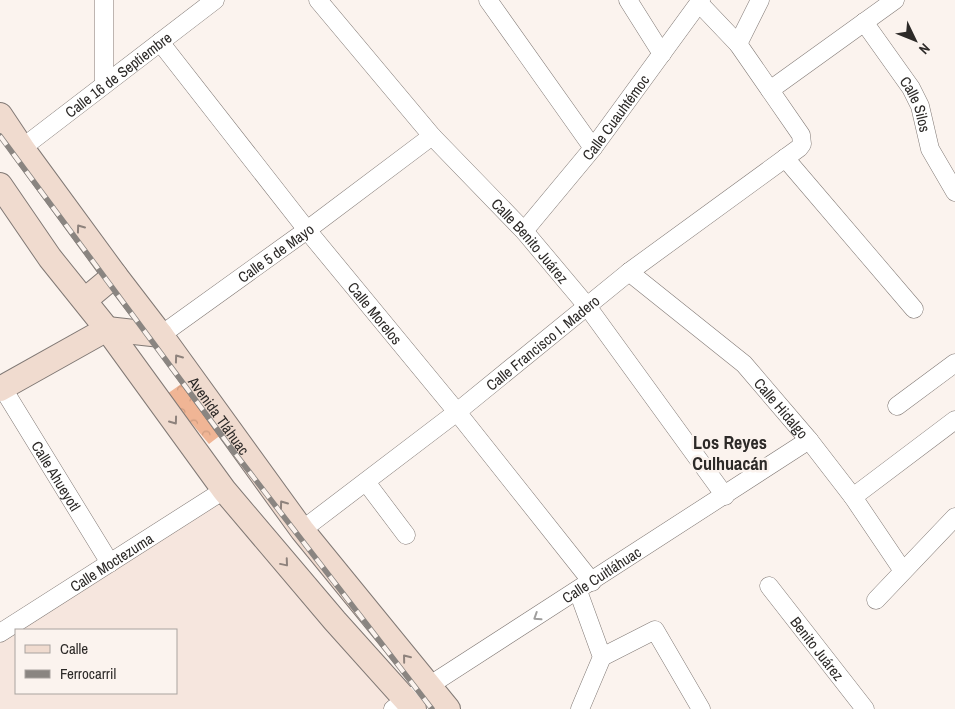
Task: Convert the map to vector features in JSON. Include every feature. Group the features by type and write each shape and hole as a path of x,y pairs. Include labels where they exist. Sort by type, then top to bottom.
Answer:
{"main road":[{"name":"Avenida Tláhuac","path":"0,115 22,148 162,335 302,530 448,709"},
{"path":"0,185 50,258 107,329 224,490 405,706"},
{"path":"85,300 116,276"},
{"path":"1,388 107,329 162,335"}],"street":[{"path":"104,0 104,85"},
{"name":"Calle 16 de Septiembre","path":"22,148 215,0"},
{"name":"Calle Benito Juárez","path":"318,0 432,136 524,231 587,306 725,496"},
{"path":"488,0 593,148"},
{"path":"628,0 662,54"},
{"path":"738,44 760,0"},
{"path":"770,90 895,0"},
{"name":"Calle Cuauhtémoc","path":"524,231 593,148 700,1"},
{"name":"Calle Francisco I. Madero","path":"302,530 457,412 629,272 799,148 803,140 802,135 738,44 700,1"},
{"name":"Calle Silos","path":"864,22 911,88 920,106 930,149 955,192"},
{"name":"Calle Morelos","path":"160,42 306,230 457,412 585,586 602,657"},
{"name":"Calle 5 de Mayo","path":"162,335 432,136"},
{"path":"785,158 914,309"},
{"name":"Calle Hidalgo","path":"629,272 744,364 809,440 853,497 903,571"},
{"path":"897,406 955,363"},
{"name":"Calle Ahueyotl","path":"1,388 110,563"},
{"path":"853,497 955,420"},
{"name":"Calle Cuitláhuac","path":"405,706 429,686 809,440"},
{"path":"366,482 406,535"},
{"name":"Calle Moctezuma","path":"0,633 224,490"},
{"path":"876,600 955,518"},
{"name":"Benito Juárez","path":"769,586 864,709"},
{"path":"580,709 602,657 655,630 701,709"}],"shaded area":[{"path":"224,490 407,700 393,709 0,709 0,633"}],"green space":[{"path":"184,382 222,434 209,444 167,394"}],"railway":[{"path":"0,136 234,452 432,709"}],"district":[{"name":"Los Reyes Culhuacán","path":"730,452"}]}
